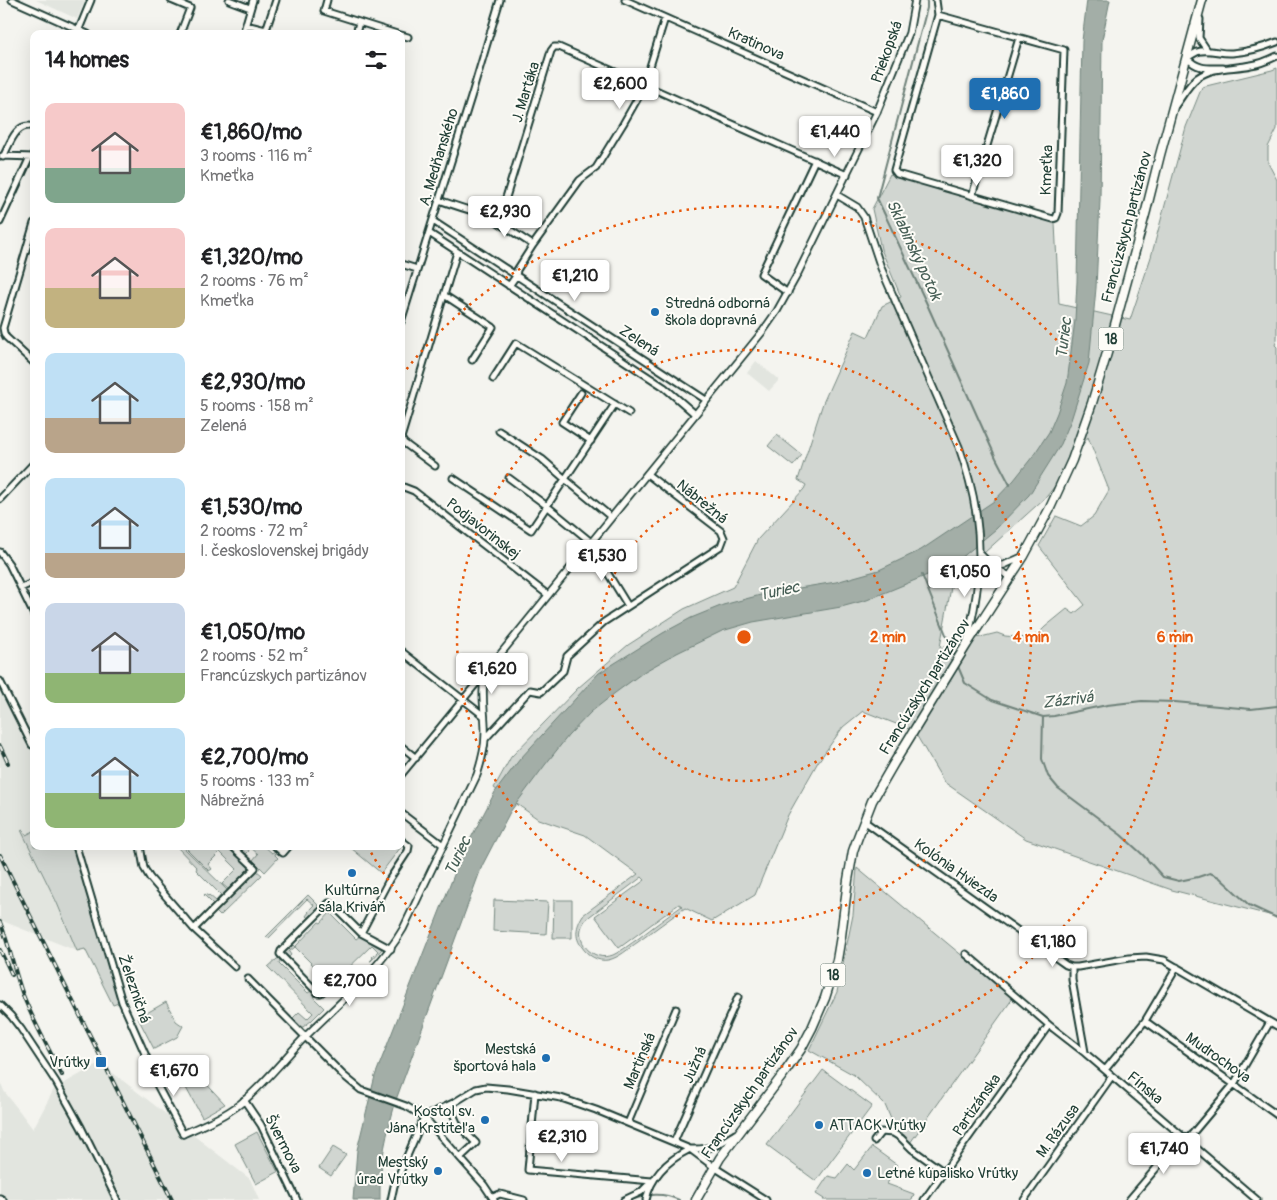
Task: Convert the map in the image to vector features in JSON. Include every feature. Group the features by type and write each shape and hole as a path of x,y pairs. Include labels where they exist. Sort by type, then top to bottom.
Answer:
{"main road":[{"name":"Francúzskych partizánov","path":"696,1200 714,1167 807,1038 821,1010 837,960 850,866 858,837 872,801 967,644 1024,556 1050,508 1072,460 1110,343 1202,0"}],"street":[{"path":"12,0 74,30"},
{"path":"79,30 91,0"},
{"path":"171,0 190,8 182,30"},
{"path":"228,0 250,8"},
{"path":"244,30 253,0"},
{"path":"246,24 266,30 276,0"},
{"path":"327,0 324,11 384,30"},
{"name":"A. Medňanského","path":"405,309 500,0"},
{"name":"Kratinova","path":"625,0 877,112"},
{"name":"Priekopská","path":"485,672 777,311 788,293 877,112 909,32 915,0"},
{"path":"936,0 938,14 894,170 897,174 972,196 1018,38"},
{"path":"1200,9 1199,38 1207,50"},
{"name":"Kmeťka","path":"938,14 1064,50 1058,213 1056,218 1053,219 972,196"},
{"path":"510,286 517,270 533,244 580,180 596,168 623,124 644,84 665,18"},
{"path":"357,30 359,22"},
{"path":"1277,42 1258,49 1232,53 1207,50 1197,52 1187,58 1192,64 1201,68 1223,68 1250,66 1277,56"},
{"name":"J. Martáka","path":"487,215 497,212 504,204 554,47 559,47 847,174"},
{"path":"1173,108 1199,77 1223,68"},
{"path":"1,156 18,129 23,126 30,126"},
{"path":"1,156 30,157"},
{"path":"788,293 761,274 815,160"},
{"path":"0,222 30,161"},
{"path":"837,195 856,207 864,217 881,268 959,447 968,473 976,507 979,551 976,594 967,644"},
{"path":"439,200 487,215 533,244"},
{"name":"Zelená","path":"432,221 706,400"},
{"name":"Zelená","path":"429,233 664,387 695,414"},
{"path":"30,250 3,328 6,337 30,359"},
{"path":"405,425 457,252"},
{"path":"405,265 417,269"},
{"path":"444,295 493,327 472,360"},
{"path":"493,379 516,343 629,413"},
{"path":"581,392 562,422 591,441"},
{"path":"453,478 531,530 615,404"},
{"path":"499,431 542,459 611,517"},
{"path":"405,444 435,466"},
{"path":"0,499 30,467"},
{"name":"Nábrežná","path":"486,738 530,690 541,692 563,671 567,656 604,622 721,546 724,538 721,531 646,474"},
{"path":"509,478 591,542"},
{"name":"Podjavorinskej","path":"405,488 414,491 548,595"},
{"path":"584,550 604,567 628,606"},
{"path":"979,551 993,566 1011,577"},
{"path":"0,552 9,564 30,607"},
{"path":"993,566 1004,565 1024,556"},
{"path":"21,588 30,584"},
{"path":"405,654 484,716"},
{"path":"405,770 485,672"},
{"path":"183,1134 226,1113 244,1100 380,962 390,949 403,929 477,775 484,754 486,738 482,694 485,672"},
{"path":"0,681 30,740"},
{"path":"405,749 416,758"},
{"path":"405,816 443,845"},
{"name":"Kolónia Hviezda","path":"864,821 1066,965 1072,967"},
{"path":"361,933 389,880 408,851 409,846 405,843"},
{"name":"Železničná","path":"77,850 122,1002 156,1083 183,1134"},
{"path":"141,850 144,868 150,878 194,929 235,967"},
{"path":"194,929 255,868 236,850"},
{"path":"330,985 318,994 280,956 281,951 329,903 361,933 390,949"},
{"name":"Fínska","path":"966,954 1258,1200"},
{"path":"1085,1053 1072,980 1072,967 1129,958 1146,957 1164,960 1277,1026"},
{"path":"1105,1070 1145,1022 1177,967"},
{"path":"248,980 350,1082 367,1093 406,1106 424,1117 484,1185 493,1199 500,1194 524,1200"},
{"name":"Južná","path":"674,1142 738,998"},
{"path":"0,1005 21,1029 67,1100 117,1200"},
{"name":"Martinská","path":"628,1123 676,1009"},
{"name":"Mudrochova","path":"1145,1022 1277,1115"},
{"path":"1129,1200 1234,1084 1270,1022"},
{"name":"Partizánska","path":"924,1200 1049,1025"},
{"name":"M. Rázusa","path":"1024,1200 1112,1076"},
{"path":"391,1200 394,1186 424,1117 476,1089 486,1087 535,1093 568,1101 628,1123 690,1149 714,1167 766,1200"},
{"path":"535,1093 528,1170 652,1181"},
{"name":"Švermova","path":"244,1100 261,1125 297,1200"},
{"path":"449,1105 458,1125 476,1143 460,1158"},
{"path":"624,1200 640,1192 679,1154 690,1149 714,1147 739,1132"},
{"path":"874,1141 881,1132 893,1133 944,1172"},
{"path":"646,1200 652,1181"}],"shaded area":[{"path":"36,0 85,0 77,19"},
{"path":"1087,0 1110,0 1102,40 1100,200 1096,288 1089,363 1071,420 1061,444 1029,495 996,529 954,564 867,600 841,607 753,622 722,631 645,671 591,712 568,736 510,812 482,866 397,1097 384,1148 380,1200 353,1200 357,1150 375,1076 461,857 495,792 520,759 599,673 691,618 723,605 768,593 836,582 879,570 921,550 994,501 1014,480 1049,432 1067,383 1075,320 1082,41"},
{"path":"1277,68 1277,129 1268,147 1268,163 1277,180 1277,340 1275,345 1277,347 1277,917 1172,890 1026,839 944,782 914,731 863,711 843,727 818,762 788,815 755,895 712,921 685,908 616,957 604,960 590,955 579,943 577,935 577,927 583,915 638,874 585,835 538,819 494,788 511,757 578,688 628,645 684,609 733,587 758,539 804,489 806,485 798,480 823,403 855,331 868,337 882,306 901,297 881,249 872,209 890,174 1055,223 1059,304 1130,320 1151,257 1186,127 1202,87","holes":["1088,437 1109,490 1094,516 1081,526 1056,516 1039,546 1085,605 1074,614 1067,609 1038,634 1028,638 1005,636 997,633 940,647 952,582 1047,496","642,877 645,880 595,916 619,948 679,904 682,906 613,955 606,957 592,953 586,948 581,936 584,922"]},
{"path":"756,361 779,380 769,391 747,373"},
{"path":"777,435 802,455 793,466 768,446"},
{"path":"0,688 30,746 30,833 26,835 23,829 21,831 57,903 77,951 0,920"},
{"path":"23,829 26,835 30,833 30,848 21,830"},
{"path":"31,850 75,850 121,1002 113,1005 85,949 77,951 57,903"},
{"path":"180,850 186,850 229,892 215,906 204,895 209,895 216,901 221,895 196,870 197,868"},
{"path":"188,850 232,850 249,868 228,889 222,884 237,869 220,852 208,864 212,869 209,871"},
{"path":"253,850 269,850 272,853 275,851 275,855 278,858 265,872 253,860 258,854"},
{"path":"353,850 399,850 381,873"},
{"path":"857,868 1013,998 910,1143 891,1119 885,1105 854,1075 809,1050 837,992 853,915"},
{"path":"257,871 262,875 220,916 216,912"},
{"path":"308,895 320,907 309,919 306,916 314,905 307,899 268,939 266,937"},
{"path":"494,900 548,902 546,934 493,931"},
{"path":"554,900 572,900 572,938 553,938"},
{"path":"330,913 356,939 360,936 382,949 370,961 378,951 372,945 332,984 295,947"},
{"path":"292,944 295,947 289,952 291,955 287,959 283,954 284,951"},
{"path":"279,958 279,964 308,993 311,991 315,995 314,998 324,1008 303,1027 300,1027 292,1019 299,1012 307,1019 313,1013 268,967"},
{"path":"166,1002 176,1021 183,1026 177,1037 154,1049 138,1018"},
{"path":"198,1060 202,1064 201,1078 225,1104 202,1117 180,1077"},
{"path":"100,1063 250,1179 259,1200 0,1200 0,1081 4,1091 33,1129 54,1089"},
{"name":"ATTACK Vrútky","path":"823,1070 872,1106 816,1181 767,1145"},
{"path":"257,1132 278,1172 256,1184 235,1144"},
{"path":"333,1147 346,1155 331,1176 319,1168"},
{"name":"Letné kúpalisko Vrútky","path":"872,1147 897,1165 887,1184 914,1194 912,1200 823,1200 816,1194 828,1176 837,1178 848,1164 854,1170"}],"waterway":[{"name":"Sklabinský potok","path":"927,0 927,8 877,198 1010,485"},
{"name":"Zázrivá","path":"922,575 955,657"},
{"name":"Zázrivá","path":"957,664 965,683 992,700 1043,717 1107,705 1142,701 1251,709 1277,706"},
{"path":"1043,717 1042,759 1048,776 1058,788 1121,835 1163,877 1179,881 1210,873 1219,877 1249,905 1277,918"},
{"path":"631,1200 655,1195 679,1200"}],"railway":[{"path":"0,746 8,763"},
{"path":"0,855 172,1200"},
{"path":"0,922 23,995 62,1075"},
{"path":"0,950 12,975"}],"place":[{"name":"Stredná odborná škola dopravná","path":"655,312"},
{"name":"Kultúrna sála Kriváň","path":"352,873"},
{"name":"Mestská športová hala","path":"546,1058"},
{"name":"Vrútky","path":"101,1062"},
{"name":"Kostol sv. Jána Krstiteľa","path":"485,1120"},
{"name":"ATTACK Vrútky","path":"819,1125"},
{"name":"Mestský úrad Vrútky","path":"438,1171"},
{"name":"Letné kúpalisko Vrútky","path":"867,1173"}],"water label":[{"name":"Turiec","path":"1064,338"},
{"name":"Turiec","path":"779,591"},
{"name":"Turiec","path":"458,856"}]}
